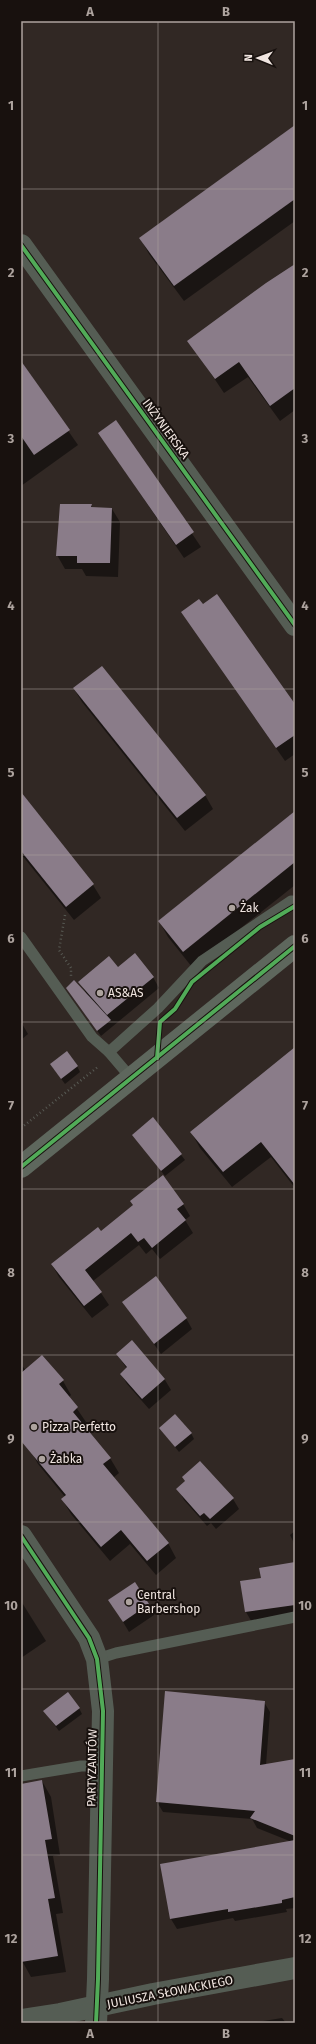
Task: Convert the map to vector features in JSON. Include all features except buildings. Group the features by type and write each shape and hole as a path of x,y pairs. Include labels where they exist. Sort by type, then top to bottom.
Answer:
{"street":[{"name":"INŻYNIERSKA","path":"21,245 295,625"},
{"path":"21,1167 292,954"},
{"name":"PARTYZANTÓW","path":"21,1536 89,1638 97,1659 103,1711 96,2015"},
{"name":"JULIUSZA SŁOWACKIEGO","path":"21,2020 60,2014 96,2015 161,1992 295,1968"}],"lane":[{"path":"109,1052 158,1008 202,961 291,901 295,902"},
{"path":"21,937 92,1037 109,1052 132,1079"},
{"path":"97,1659 116,1653 295,1617"},
{"path":"21,1776 81,1766 102,1766"}],"path":[{"path":"65,915 59,950 71,968 69,1005"}],"cycle path":[{"path":"21,245 295,625"},
{"path":"157,1058 160,1022 175,1009 192,982 260,927 295,906"},
{"path":"21,1167 295,946"},
{"path":"21,1536 89,1638 97,1659 103,1711 96,2023"}],"place":[{"name":"Żak","path":"232,908"},
{"name":"AS&AS","path":"100,993"},
{"name":"Pizza Perfetto","path":"34,1427"},
{"name":"Żabka","path":"42,1459"},
{"name":"Central Barbershop","path":"129,1602"}]}
